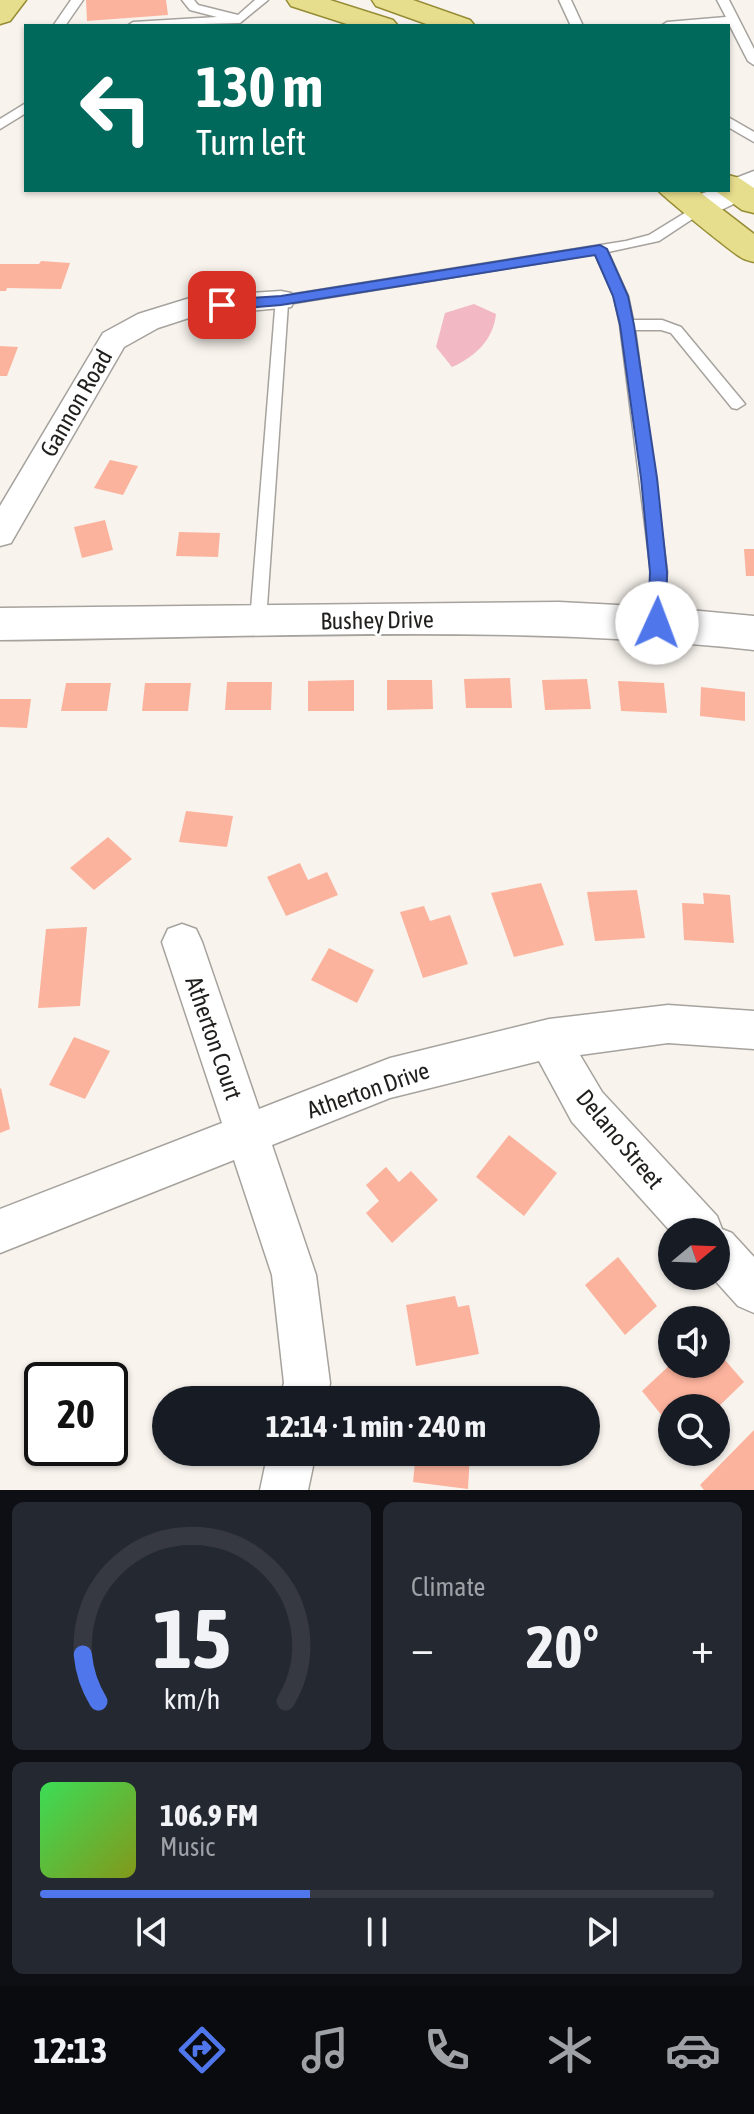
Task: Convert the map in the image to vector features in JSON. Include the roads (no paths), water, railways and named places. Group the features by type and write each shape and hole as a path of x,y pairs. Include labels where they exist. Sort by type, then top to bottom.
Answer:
{"main road":[{"path":"0,15 12,0"},
{"path":"301,0 377,24"},
{"path":"386,0 454,24"},
{"path":"688,199 754,251"}],"street":[{"path":"688,199 743,190"},
{"name":"Gannon Road","path":"0,534 113,340 148,321 193,307 281,300"},
{"name":"Bushey Drive","path":"0,624 559,618 657,623 754,633"},
{"name":"Atherton Court","path":"182,942 294,1275 306,1386"},
{"name":"Atherton Drive","path":"0,1231 390,1078 549,1039 668,1024 754,1030"},
{"name":"Delano Street","path":"549,1039 587,1107 688,1218"},
{"path":"730,1264 754,1290"},
{"path":"284,1490 289,1466"}],"lane":[{"path":"188,0 194,8 240,19"},
{"path":"164,24 240,19 262,0"},
{"path":"565,0 576,24"},
{"path":"723,0 754,61"},
{"path":"60,24 71,1"},
{"path":"689,24 734,20"},
{"path":"0,125 24,108"},
{"path":"730,122 754,138"},
{"path":"258,621 281,300 654,238 688,199"},
{"path":"600,249 621,296 627,325 657,556 657,623"},
{"path":"627,325 662,325 676,330 737,404"}]}
